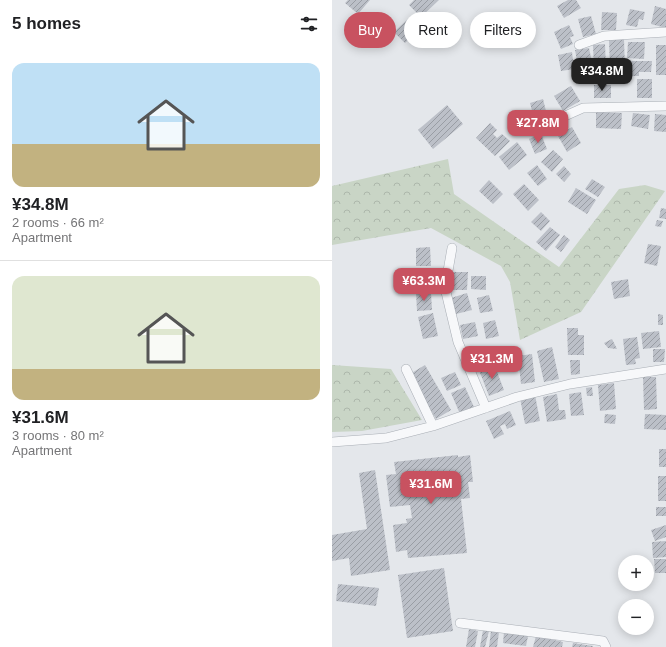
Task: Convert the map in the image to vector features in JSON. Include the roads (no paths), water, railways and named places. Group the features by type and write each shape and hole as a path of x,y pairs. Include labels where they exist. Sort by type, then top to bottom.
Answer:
{"street":[{"path":"579,45 604,36 666,32"},
{"path":"547,124 583,108 666,106"},
{"path":"452,248 445,288 458,342 486,408"},
{"path":"406,369 434,426"},
{"path":"332,442 386,438 434,426 517,397 570,384 666,369"},
{"path":"460,623 604,641 606,647"}]}
